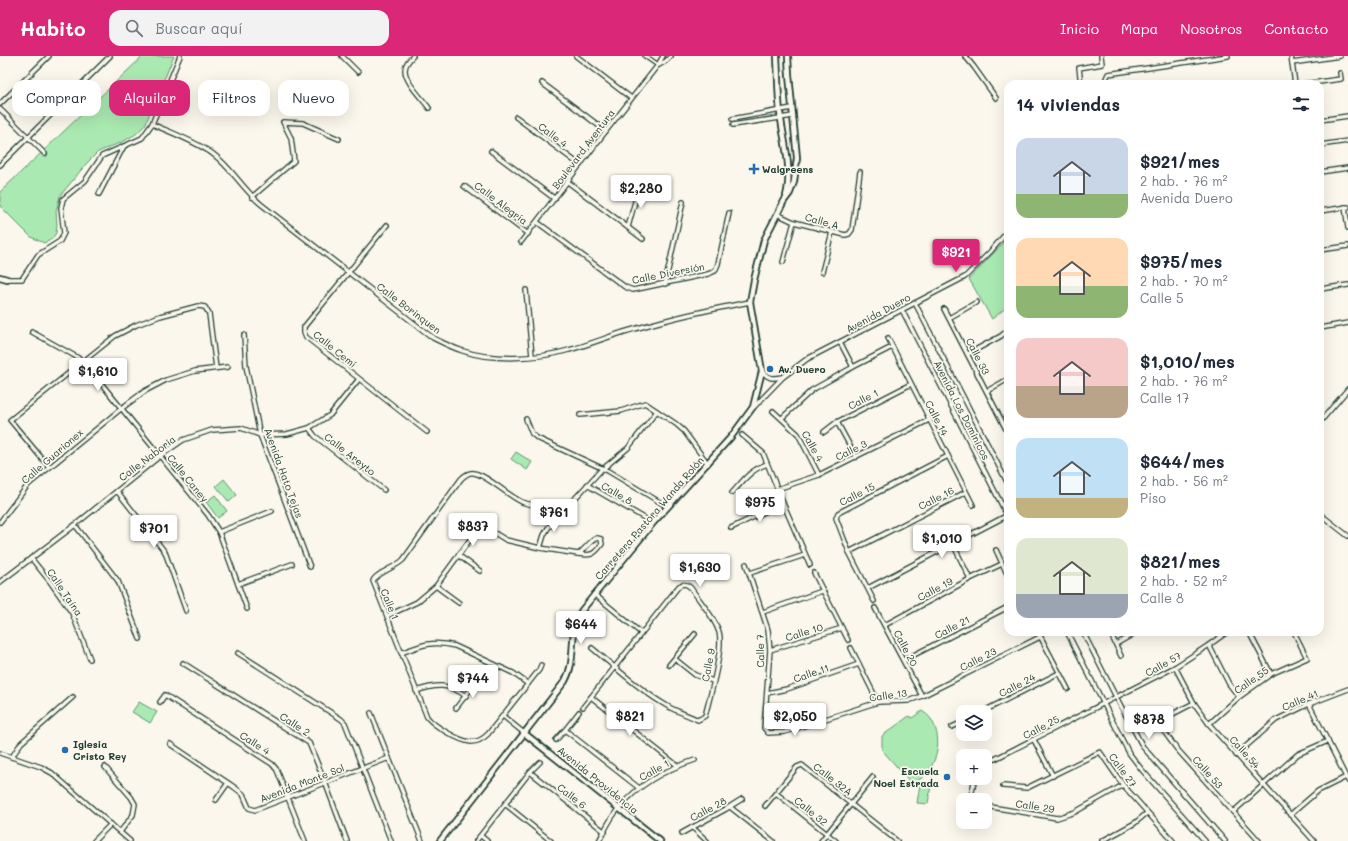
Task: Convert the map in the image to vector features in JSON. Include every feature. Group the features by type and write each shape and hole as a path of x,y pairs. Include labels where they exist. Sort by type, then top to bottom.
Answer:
{"street":[{"path":"0,104 49,56"},
{"path":"0,165 110,56"},
{"path":"0,277 7,279 22,279 38,255 60,241 64,233 61,208 63,199 86,181 102,156 142,138 152,124 180,56"},
{"path":"342,56 358,72"},
{"path":"413,56 408,61 405,69 407,78 429,108"},
{"path":"576,56 631,98"},
{"path":"645,56 658,65"},
{"name":"Boulevard Aventura","path":"522,242 664,56"},
{"name":"Boulevard Aventura","path":"658,65 666,61 671,56"},
{"name":"Carretera Pastora Wanda Rolón","path":"777,56 780,110 788,168 788,185 784,201"},
{"name":"Carretera Pastora Wanda Rolón","path":"440,841 562,686 568,676 571,665 575,623 582,610 653,523 731,437 753,407 762,371 750,302 764,240 790,192 794,182 797,158 788,56"},
{"path":"965,56 996,98"},
{"path":"1080,80 1079,68 1102,64 1101,56"},
{"path":"1193,56 1194,61"},
{"path":"1105,80 1108,74 1228,56"},
{"path":"1291,56 1294,80"},
{"path":"1292,63 1323,57 1340,56"},
{"path":"1324,81 1341,79 1340,72"},
{"path":"542,82 606,131"},
{"path":"732,119 792,108"},
{"path":"0,109 45,154"},
{"path":"733,125 793,116"},
{"path":"1324,119 1348,116"},
{"name":"Calle 4","path":"516,117 580,165"},
{"path":"252,198 294,161 291,138 283,122 303,123 338,139"},
{"name":"Calle Borinquen","path":"152,124 195,143 213,154 252,198 423,331 433,338 464,352 493,357 532,356 566,351 637,328 703,311 750,302"},
{"path":"1324,144 1348,141"},
{"path":"99,194 124,146"},
{"path":"491,152 555,200"},
{"path":"1324,171 1348,168"},
{"name":"Calle A","path":"778,214 794,222 845,235 849,234 852,230 860,172"},
{"path":"568,182 642,238"},
{"name":"Calle Alegría","path":"464,186 528,234"},
{"path":"628,228 639,187"},
{"path":"665,284 683,202"},
{"path":"1324,210 1346,207 1348,228"},
{"name":"Calle Diversión","path":"537,222 629,289 633,290 708,274 715,270 718,264 729,213"},
{"path":"783,262 794,222"},
{"name":"Calle Cemí","path":"387,225 304,327 304,332 306,336 427,432"},
{"path":"822,272 832,232"},
{"name":"Avenida Duero","path":"753,407 783,377 807,359 965,277 1004,236"},
{"path":"1324,249 1348,246"},
{"path":"1324,288 1348,285"},
{"path":"526,290 532,356"},
{"path":"949,318 977,302"},
{"name":"Avenida Los Dominicos","path":"915,303 1004,476"},
{"path":"49,467 10,420 82,361 116,336 136,325 160,316 198,306 205,307 209,314 216,368"},
{"name":"Calle 33","path":"944,309 1004,422"},
{"name":"Avenida Los Dominicos","path":"902,310 1004,508"},
{"path":"1324,327 1348,323"},
{"name":"Calle Caney","path":"32,332 76,356 82,361 208,515 218,532 247,609"},
{"path":"968,354 1004,333"},
{"name":"Avenida Hato Tejas","path":"244,335 246,366 260,435 310,566"},
{"name":"Calle 14","path":"888,338 973,505"},
{"path":"840,342 853,367"},
{"path":"782,418 812,390 892,347"},
{"name":"Calle Guarionex","path":"0,522 28,485 145,391 166,380 195,371 228,367"},
{"path":"762,371 770,378 783,377"},
{"name":"Calle Naboria","path":"0,582 75,525 160,456 183,440 212,430 241,428 260,435 287,434 309,428 330,415 359,379"},
{"path":"986,390 1004,381"},
{"name":"Calle 1","path":"824,432 837,422 911,384"},
{"path":"1324,417 1348,389"},
{"path":"580,415 621,411 644,403 684,431 708,464"},
{"name":"Calle 4","path":"774,411 798,434 819,475"},
{"path":"605,467 628,448 657,412"},
{"path":"526,419 532,434 537,438 608,471 668,507"},
{"name":"Calle 3","path":"777,489 819,475 929,420"},
{"path":"837,422 856,457"},
{"name":"Calle Areyto","path":"309,428 314,436 384,490"},
{"path":"746,439 750,434"},
{"path":"742,435 763,453 810,565"},
{"name":"Calle 15","path":"874,601 849,552 836,518 838,512 948,456"},
{"path":"732,493 748,474 767,464"},
{"path":"587,485 601,470"},
{"name":"Calle 1","path":"541,665 503,716 483,739 470,742 463,740 437,727 427,717 373,583 374,578 395,567 403,560 464,475 468,473 476,473 521,502 550,508 560,515"},
{"name":"Calle 8","path":"560,515 587,485 653,523"},
{"path":"117,491 166,552 186,611"},
{"name":"Calle 16","path":"849,552 966,492"},
{"path":"731,528 783,503"},
{"path":"218,532 272,511"},
{"path":"540,548 544,535 560,515"},
{"path":"1324,517 1348,536"},
{"path":"868,588 1004,518"},
{"path":"386,616 417,602 436,586 476,530 477,526 480,524 506,540 540,548 578,554 590,555 601,545 602,541 600,538 595,538 582,552 578,554"},
{"path":"75,525 118,581 140,639"},
{"path":"953,544 970,579"},
{"path":"996,550 1004,568"},
{"path":"458,555 480,571"},
{"path":"750,573 805,555"},
{"name":"Calle Taína","path":"31,558 72,613 90,659"},
{"path":"238,584 292,564"},
{"name":"Calle 7","path":"746,564 768,630 770,650 764,728 766,730"},
{"name":"Calle 19","path":"885,625 970,579 1002,564"},
{"path":"814,573 848,640"},
{"name":"Calle 9","path":"583,707 615,667 641,632 679,586 684,584 689,586 715,622 720,633 720,648 705,716 698,720 668,707 615,667 592,648"},
{"path":"436,586 459,603"},
{"path":"763,612 822,591"},
{"path":"594,594 641,632"},
{"name":"Calle 20","path":"875,608 922,696"},
{"name":"Calle 21","path":"904,660 1004,609"},
{"name":"Calle 10","path":"770,650 842,628"},
{"path":"669,665 695,634"},
{"path":"1069,636 1129,753 1142,770 1205,841"},
{"path":"1085,636 1143,747 1225,841"},
{"path":"1112,636 1121,656"},
{"path":"1116,644 1130,636"},
{"name":"Calle 57","path":"1103,704 1175,667 1221,636"},
{"path":"1251,636 1271,674"},
{"name":"Calle 55","path":"1209,724 1239,697 1271,674 1307,658 1296,636"},
{"path":"1040,637 1068,689"},
{"name":"Calle 23","path":"922,696 1040,637"},
{"path":"401,653 426,644 447,644 455,646 513,673 528,684"},
{"path":"1209,645 1230,684 1239,697"},
{"path":"851,648 878,702"},
{"path":"238,653 345,723 391,841"},
{"path":"675,659 695,675 713,681"},
{"name":"Calle 2","path":"183,662 309,743 347,841"},
{"name":"Calle 11","path":"767,693 787,689 859,664"},
{"name":"Calle 54","path":"1175,667 1194,703 1209,724 1314,841"},
{"name":"Calle 24","path":"992,707 1059,672"},
{"path":"456,708 477,681"},
{"path":"416,691 429,687 442,686 455,689 466,696"},
{"name":"Calle 41","path":"1236,754 1276,720 1309,704 1348,691"},
{"name":"Calle 4","path":"160,702 165,695 272,764 277,770 305,841"},
{"name":"Calle 13","path":"766,730 768,733 785,732 878,702 908,701 922,696"},
{"path":"12,757 21,743 73,697"},
{"path":"591,697 678,766"},
{"name":"Calle 53","path":"1194,703 1163,719 1160,726 1176,748 1259,841"},
{"name":"Calle 25","path":"992,761 1103,704"},
{"path":"1309,704 1348,781"},
{"path":"556,740 579,712"},
{"path":"371,713 422,841"},
{"path":"503,716 524,733"},
{"path":"952,727 956,725"},
{"path":"565,730 638,788"},
{"name":"Avenida Providencia","path":"524,733 660,841"},
{"path":"1034,740 1053,776"},
{"path":"1233,812 1298,754 1328,741"},
{"name":"Avenida Monte Sol","path":"170,744 243,794 249,808 255,810 389,758"},
{"name":"Calle 27","path":"1003,786 1027,788 1100,752 1123,785 1172,841"},
{"path":"0,753 40,767 52,773 130,841"},
{"name":"Calle 1","path":"599,841 619,808 638,788 678,766 695,760"},
{"path":"476,841 530,772 540,762"},
{"name":"Calle 32A","path":"765,806 797,766 802,765 897,841"},
{"path":"105,767 131,797 135,804 133,815 120,832"},
{"name":"Calle 6","path":"530,772 604,832"},
{"path":"821,841 873,777"},
{"path":"1290,815 1318,791 1346,777"},
{"path":"216,800 228,783"},
{"name":"Calle 29","path":"992,807 1057,818 1075,812 1123,785"},
{"name":"Calle 32","path":"776,793 836,841"},
{"name":"Calle 28","path":"682,833 742,799"},
{"path":"505,804 551,841"},
{"path":"730,807 773,841"},
{"path":"1102,841 1135,823 1147,813"},
{"path":"94,841 111,824"},
{"path":"692,827 707,841"},
{"path":"481,836 487,841"}],"green space":[{"path":"143,56 174,56 164,80 118,80"},
{"path":"109,88 109,116 149,116 145,125 136,134 122,142 98,152 86,164 60,196 56,211 56,233 52,239 44,243 31,237 0,206 0,192 80,116 101,116 101,96"},
{"path":"1004,242 1004,309 992,319 969,279"},
{"path":"516,452 532,462 527,470 511,459"},
{"path":"224,479 237,495 229,502 216,486"},
{"path":"215,495 227,511 218,518 206,502"},
{"path":"139,702 157,712 150,723 132,712"},
{"path":"922,711 930,718 937,733 937,748 936,755 930,769 922,778 912,784 882,750 882,736 909,716 912,718"},
{"path":"920,784 931,785 928,804 917,803"}],"place":[{"name":"Walgreens","path":"754,169"},
{"name":"Av. Duero","path":"770,369"},
{"name":"Iglesia Cristo Rey","path":"65,750"},
{"name":"Escuela Noel Estrada","path":"947,777"}]}
